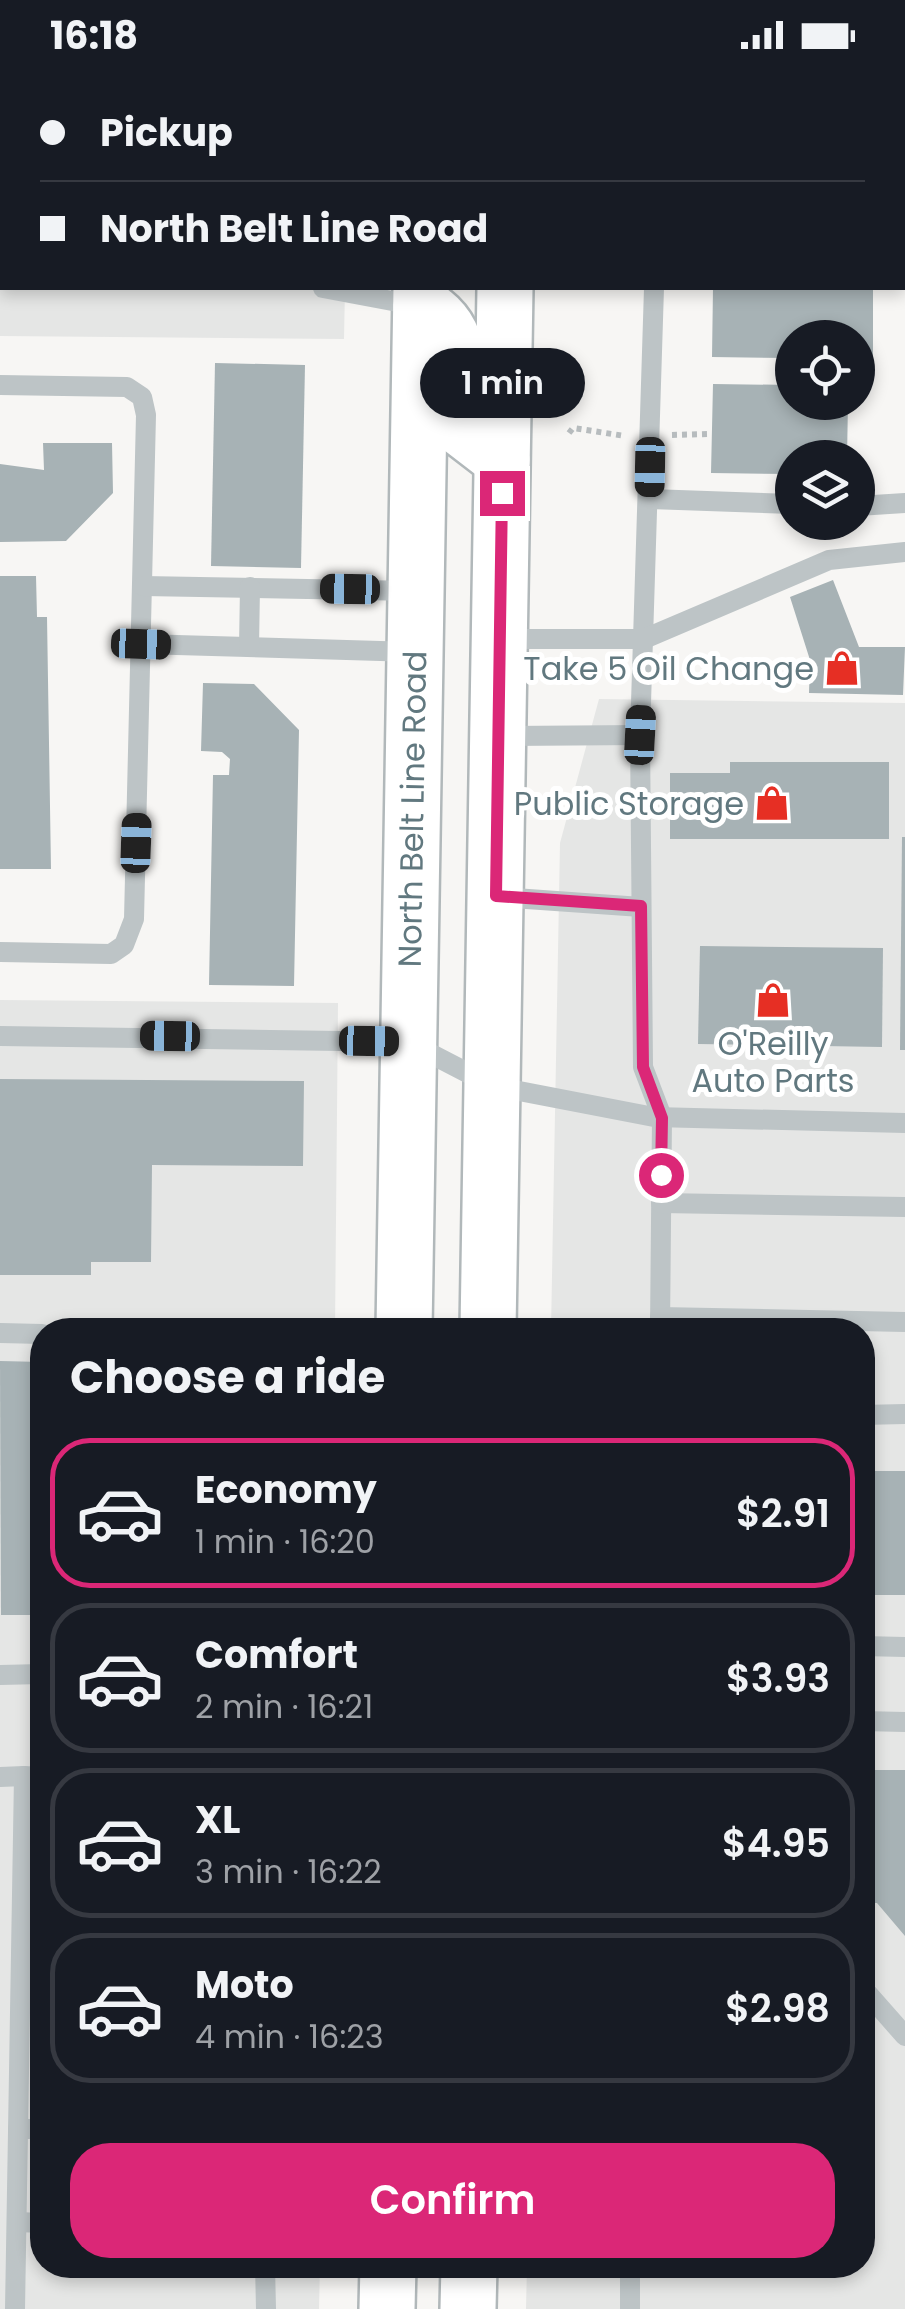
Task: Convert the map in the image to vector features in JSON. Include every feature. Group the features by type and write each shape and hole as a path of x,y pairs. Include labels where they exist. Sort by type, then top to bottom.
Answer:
{"main road":[{"path":"488,1318 505,290"},
{"path":"421,297 453,336 460,369 463,430 502,460"},
{"name":"North Belt Line Road","path":"404,1318 421,297"},
{"path":"416,591 500,615"},
{"path":"415,652 500,615"},
{"path":"388,2278 388,2309"},
{"path":"468,2309 469,2278"}],"lane":[{"path":"345,290 421,297"},
{"path":"654,290 640,735 641,906 643,1067 662,1118 660,1318"},
{"path":"0,385 128,387 142,397 146,415 134,919 124,945 111,954 0,952"},
{"path":"650,498 775,503"},
{"path":"875,505 905,503"},
{"path":"500,615 644,639 829,560 905,552"},
{"path":"143,586 416,591"},
{"path":"249,647 250,587"},
{"path":"141,644 415,652"},
{"path":"498,736 640,735"},
{"path":"496,896 641,906"},
{"path":"0,1036 408,1042 493,1086 662,1118 905,1123"},
{"path":"661,1203 905,1208"},
{"path":"875,1322 905,1322"},
{"path":"0,1333 30,1334"},
{"path":"875,1415 905,1414"},
{"path":"875,1646 905,1647"},
{"path":"0,1674 30,1674"},
{"path":"875,1721 905,1722"},
{"path":"0,1777 30,1776"},
{"path":"16,2309 20,2038 30,1969"},
{"path":"875,2003 905,2036"},
{"path":"20,2038 30,2038"},
{"path":"18,2129 30,2130"},
{"path":"17,2222 30,2223"},
{"path":"265,2278 266,2309"},
{"path":"630,2278 630,2309"}],"shaded area":[{"path":"0,290 345,290 344,339 0,336"},
{"path":"599,699 905,703 905,2309 526,2309 527,2278 875,2278 875,1318 551,1318 560,843"},
{"path":"0,1000 338,1003 335,1318 30,1318 30,2278 320,2278 319,2309 0,2309"}],"building":[{"path":"713,290 873,290 873,320 775,320 775,358 712,357"},
{"path":"215,363 305,365 301,568 211,566"},
{"path":"713,384 775,385 775,420 848,420 847,440 775,440 775,474 711,473"},
{"path":"43,443 112,443 113,493 66,541 0,542 0,464 44,470"},
{"path":"0,576 36,576 37,617 47,617 51,869 0,869"},
{"path":"833,580 859,647 905,647 903,695 809,693 810,660 790,597"},
{"path":"203,683 254,684 299,730 294,986 209,985 213,775 229,775 230,759 222,752 201,751"},
{"path":"730,762 889,762 889,839 670,839 670,773 730,773"},
{"path":"905,837 905,1050 900,1050"},
{"path":"700,946 883,948 882,1047 698,1044"},
{"path":"0,1079 304,1081 303,1166 152,1165 151,1262 91,1262 91,1275 0,1275"},
{"path":"0,1361 30,1362 30,1615 1,1615"},
{"path":"875,1471 905,1471 905,1595 875,1595"},
{"path":"875,1770 905,1770 905,1936 877,1903"}],"place":[{"name":"Take 5 Oil Change","path":"842,668"},
{"name":"Public Storage","path":"772,803"},
{"name":"O'Reilly Auto Parts","path":"773,1000"}],"route":[{"path":"502,493 496,896 641,906 643,1067 662,1118 661,1175"}]}
